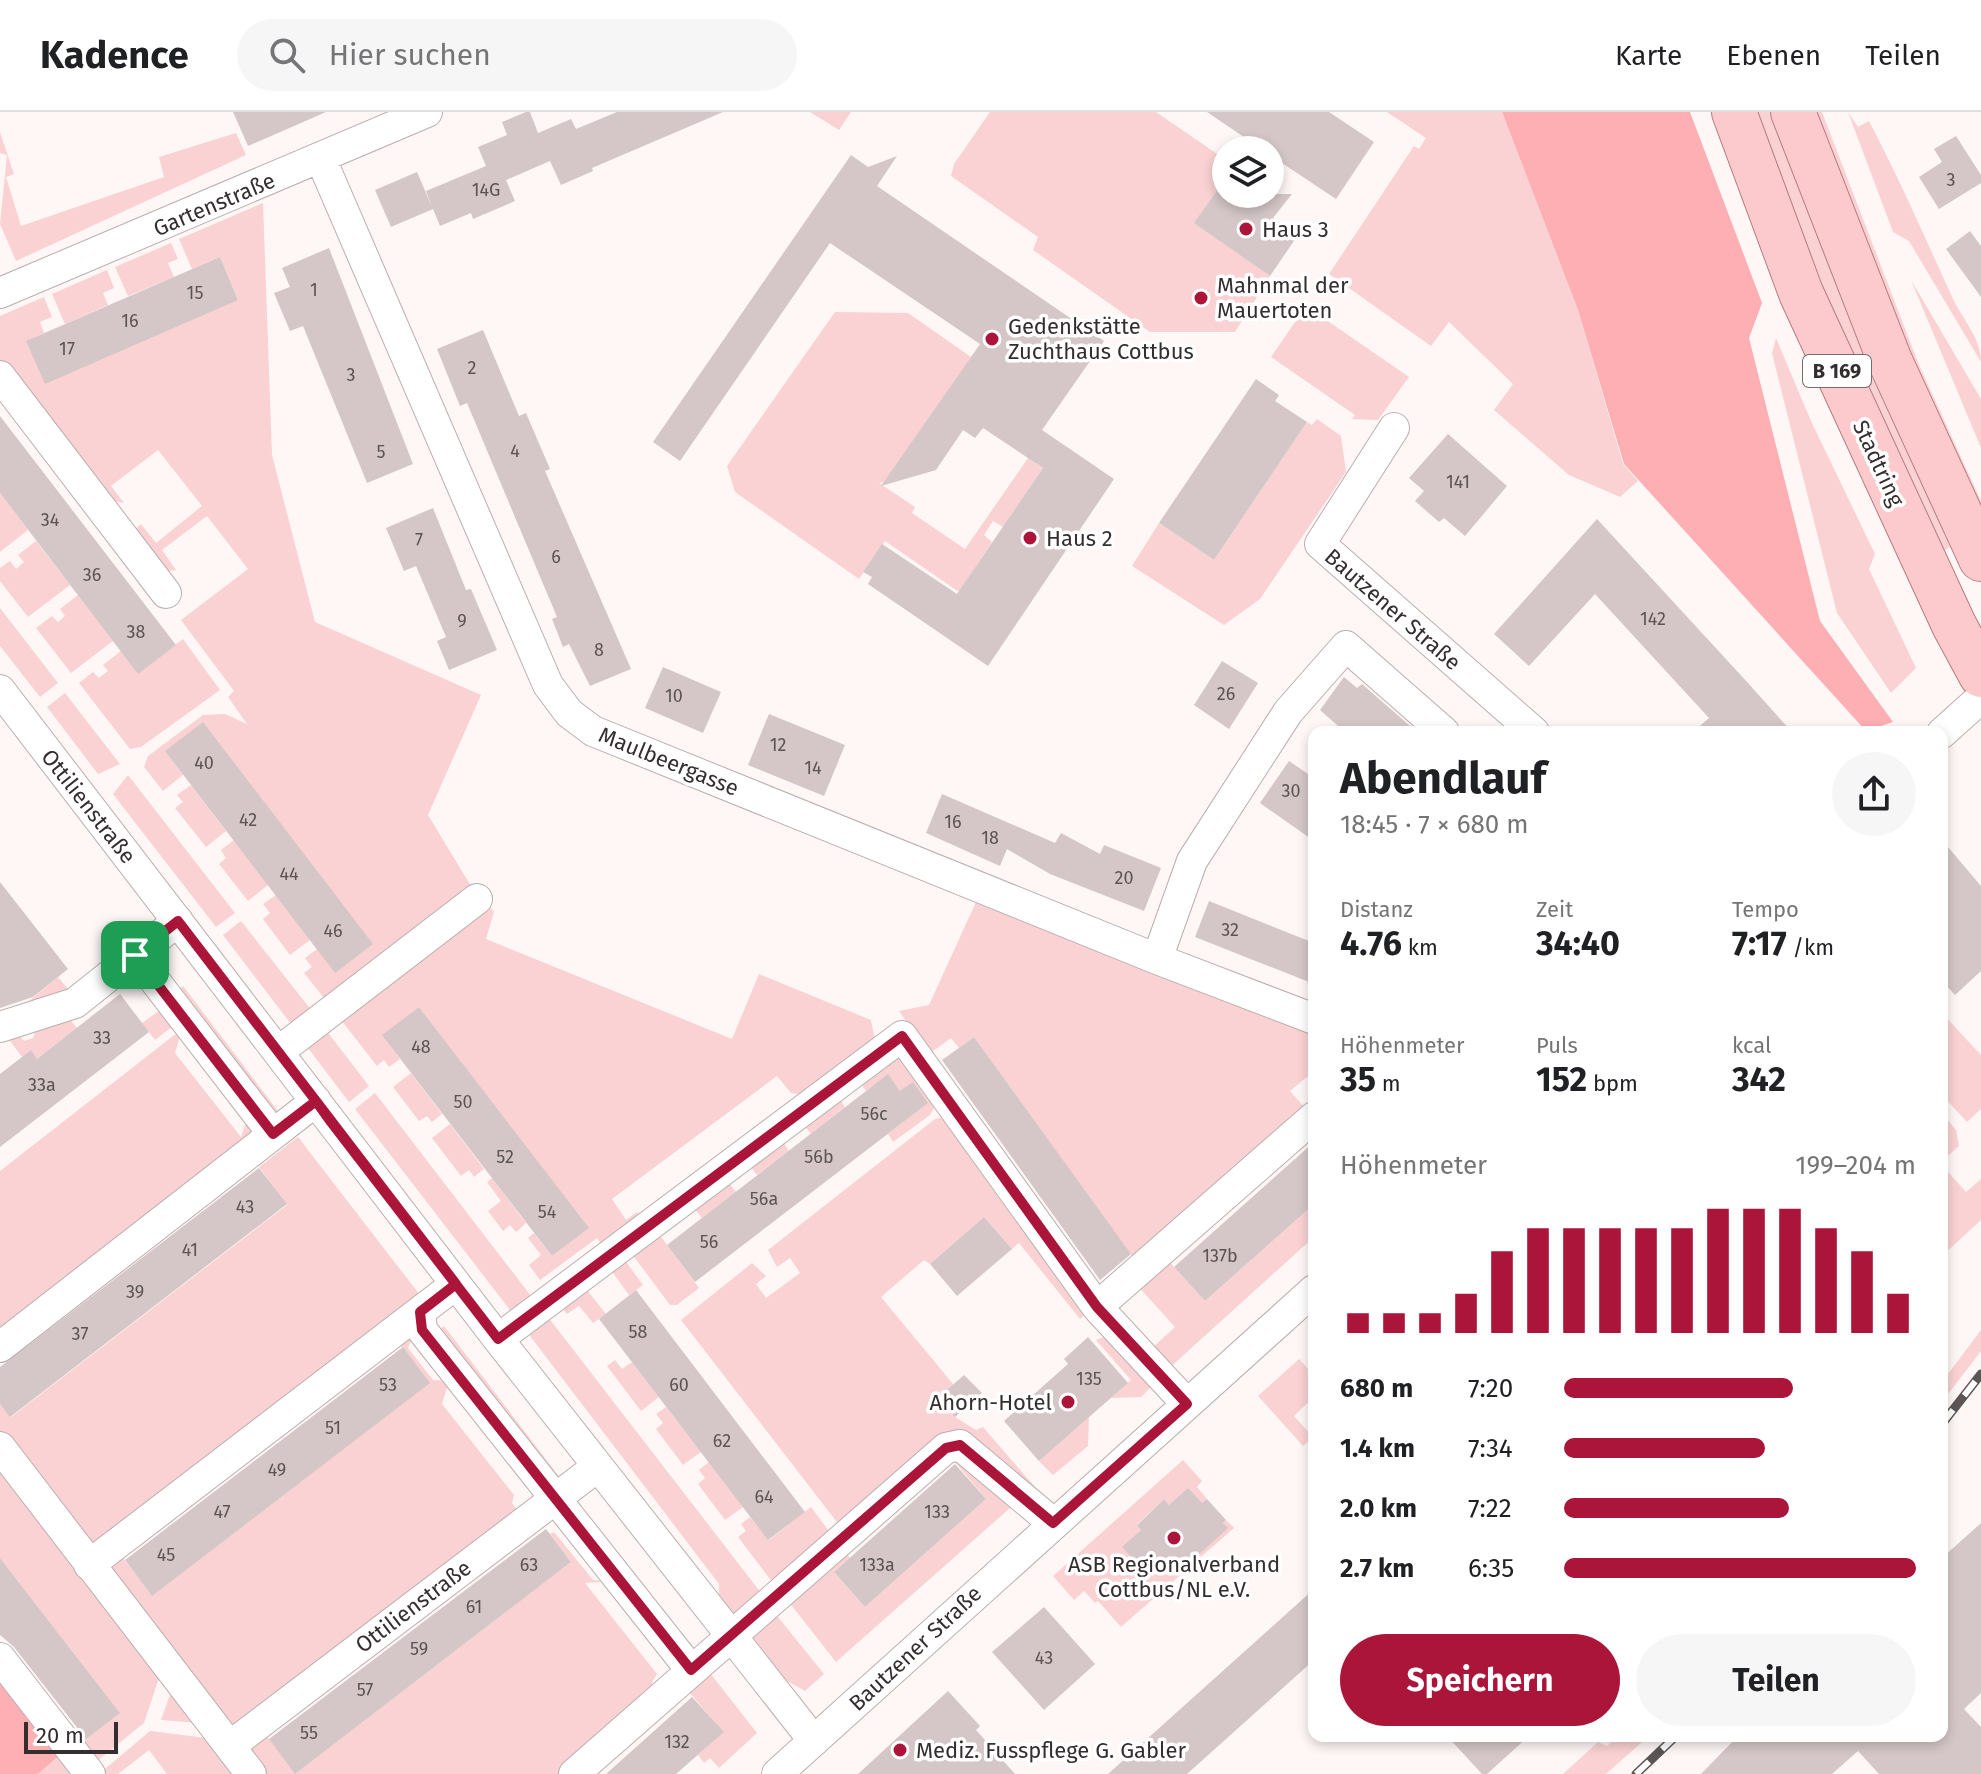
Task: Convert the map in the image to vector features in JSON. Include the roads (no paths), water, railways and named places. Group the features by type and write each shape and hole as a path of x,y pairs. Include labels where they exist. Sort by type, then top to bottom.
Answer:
{"main road":[{"name":"Stadtring","path":"1734,112 1801,293 1954,625 1981,675"},
{"name":"B 169","path":"1793,112 1890,361 1981,559"}],"street":[{"name":"Gartenstraße","path":"0,293 427,112"},
{"name":"Maulbeergasse","path":"321,159 542,671 569,713 593,731 1157,959 1308,1017"},
{"path":"0,376 166,593"},
{"name":"Bautzener Straße","path":"1394,428 1320,544 1527,726"},
{"path":"1157,959 1192,861 1288,712 1346,646 1437,726"},
{"name":"Ottilienstraße","path":"0,690 597,1467 814,1741"},
{"path":"1948,728 1981,698"},
{"path":"278,1052 477,899"},
{"path":"0,1027 75,1003 178,921"},
{"path":"135,955 273,1134"},
{"path":"498,1339 902,1036 1097,1307 1187,1404"},
{"path":"0,1347 316,1101"},
{"path":"1097,1307 1308,1122"},
{"path":"89,1565 456,1284"},
{"name":"Bautzener Straße","path":"777,1774 1308,1295"},
{"path":"420,1312 422,1330 691,1670"},
{"path":"574,1774 946,1448 960,1445 1053,1523"},
{"path":"0,1447 251,1774"},
{"name":"Ottilienstraße","path":"230,1746 597,1467"},
{"path":"0,1658 90,1774"}],"railway":[{"path":"1948,1416 1981,1374"},
{"path":"1636,1774 1670,1742"}],"place":[{"name":"Haus 3","path":"1246,229"},
{"name":"Mahnmal der Mauertoten","path":"1201,298"},
{"name":"Gedenkstätte Zuchthaus Cottbus","path":"992,339"},
{"name":"Haus 2","path":"1030,538"},
{"name":"Ahorn-Hotel","path":"1068,1402"},
{"name":"ASB Regionalverband Cottbus/NL e.V.","path":"1174,1538"},
{"name":"Mediz. Fusspflege G. Gabler","path":"900,1750"}]}
